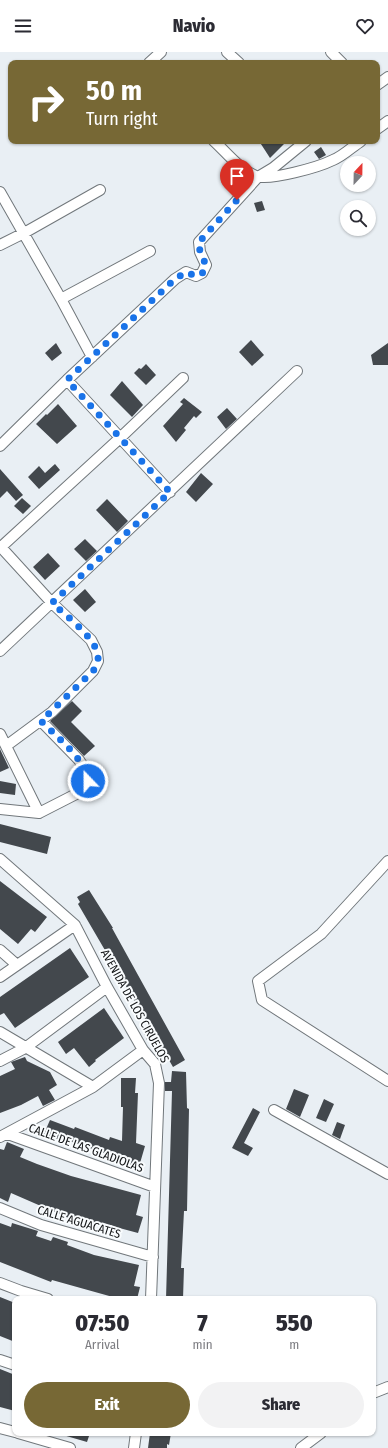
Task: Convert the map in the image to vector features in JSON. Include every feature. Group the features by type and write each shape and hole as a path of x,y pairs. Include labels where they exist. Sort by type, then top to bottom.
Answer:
{"street":[{"path":"152,60 161,52"},
{"path":"227,52 235,60"},
{"path":"331,52 339,60"},
{"path":"217,144 244,170 258,177 268,177 321,165 334,160 357,144"},
{"path":"0,446 92,356 175,279 186,272 196,276 202,274 206,265 200,252 199,242 258,177 273,168 302,144"},
{"path":"0,244 24,233 100,190"},
{"path":"0,192 61,298 92,356"},
{"path":"61,298 150,251"},
{"path":"0,651 297,371"},
{"path":"6,746 41,721 93,671 98,661 97,652 91,640 52,603 0,547 120,438 182,378"},
{"path":"67,380 170,492"},
{"path":"0,809 39,813 82,791 88,781 88,774 79,760 41,721"},
{"path":"0,735 39,813"},
{"name":"AVENIDA DE LOS CIRUELOS","path":"0,859 76,925 107,988 143,1050 155,1064 159,1083 151,1296"},
{"path":"388,860 321,934 258,981 262,1000 388,1081"},
{"path":"0,977 76,925"},
{"path":"0,950 17,966"},
{"path":"0,1061 24,1048 107,988"},
{"path":"0,1032 24,1048 93,1088"},
{"path":"4,1135 93,1088 143,1050"},
{"path":"274,1110 388,1174"},
{"name":"CALLE DE LAS GLADIOLAS","path":"4,1135 155,1187"},
{"name":"CALLE AGUACATES","path":"0,1208 41,1225 152,1256"},
{"path":"0,1283 39,1296"},
{"path":"0,1360 12,1364"},
{"path":"376,1392 388,1387"},
{"path":"0,1428 12,1431"},
{"path":"28,1436 70,1448"},
{"path":"134,1448 136,1436"},
{"path":"301,1448 317,1436"}],"building":[{"path":"261,144 284,144 270,158"},
{"path":"321,147 326,155 319,159 314,152"},
{"path":"262,201 265,210 257,212 254,203"},
{"path":"251,340 264,355 252,366 239,352"},
{"path":"56,343 62,353 52,361 45,353"},
{"path":"388,343 388,365 373,365 371,355"},
{"path":"146,364 156,375 146,385 134,373"},
{"path":"122,381 143,405 132,417 110,395"},
{"path":"184,398 202,412 196,418 194,416 184,428 186,430 176,442 163,426 183,404 180,402"},
{"path":"58,404 77,426 57,444 36,424"},
{"path":"227,408 237,419 226,429 217,417"},
{"path":"55,464 60,470 39,489 28,477 39,466 45,473"},
{"path":"0,469 23,495 16,501 7,491 0,498"},
{"path":"201,473 213,484 196,502 186,492"},
{"path":"22,498 31,506 23,514 14,506"},
{"path":"107,499 128,521 117,532 96,510"},
{"path":"85,539 97,551 86,561 74,549"},
{"path":"48,553 60,566 45,580 33,567"},
{"path":"85,589 96,602 85,612 73,600"},
{"path":"72,701 82,711 71,722 95,746 84,756 50,721"},
{"path":"0,749 9,768 0,772"},
{"path":"0,781 16,784 15,795 0,793"},
{"path":"0,824 51,837 47,854 0,842"},
{"path":"0,881 47,917 35,932 31,929 18,944 0,929"},
{"path":"89,890 113,928 185,1060 173,1067 155,1036 147,1040 144,1033 151,1029 78,904 80,902 77,897"},
{"path":"70,948 89,977 15,1028 4,1013 0,1015 0,997"},
{"path":"104,1008 124,1038 95,1060 96,1061 89,1067 74,1048 66,1054 58,1042"},
{"path":"25,1057 27,1061 50,1072 57,1085 49,1090 55,1100 43,1106 38,1096 21,1105 0,1113 0,1076 15,1069 11,1062"},
{"path":"172,1071 186,1072 187,1108 189,1109 187,1211 184,1211 181,1268 184,1268 183,1296 166,1296 172,1091 165,1091 165,1082 171,1082"},
{"path":"121,1078 136,1078 135,1093 138,1093 136,1143 145,1146 138,1170 129,1167 132,1159 105,1151 104,1153 69,1141 68,1143 52,1137 51,1139 43,1136 50,1120 74,1129 75,1127 109,1140 110,1137 122,1141 123,1107 121,1107"},
{"path":"294,1089 309,1095 300,1117 286,1109"},
{"path":"324,1099 334,1104 326,1122 316,1118"},
{"path":"253,1108 260,1112 244,1143 253,1148 248,1156 232,1148"},
{"path":"337,1122 345,1125 340,1139 332,1135"},
{"path":"7,1142 24,1149 20,1157 37,1164 71,1176 141,1195 136,1215 143,1217 138,1233 97,1222 96,1224 74,1217 73,1220 11,1193 8,1202 0,1198 0,1149 4,1150"},
{"path":"0,1223 11,1227 12,1223 38,1231 36,1236 51,1241 53,1237 68,1242 67,1245 94,1255 139,1265 134,1286 140,1287 138,1296 109,1296 52,1280 51,1282 0,1262"},
{"path":"0,1297 12,1302 12,1341 0,1336"},
{"path":"0,1369 12,1374 12,1410 0,1407"},
{"path":"66,1436 89,1436 87,1442"},
{"path":"150,1436 170,1436 167,1448 148,1448"}],"route":[{"path":"88,781 88,774 79,760 41,721 93,671 98,661 97,652 91,640 52,603 170,492 67,380 175,279 186,272 196,276 202,274 206,265 200,252 199,242 237,200"}]}
